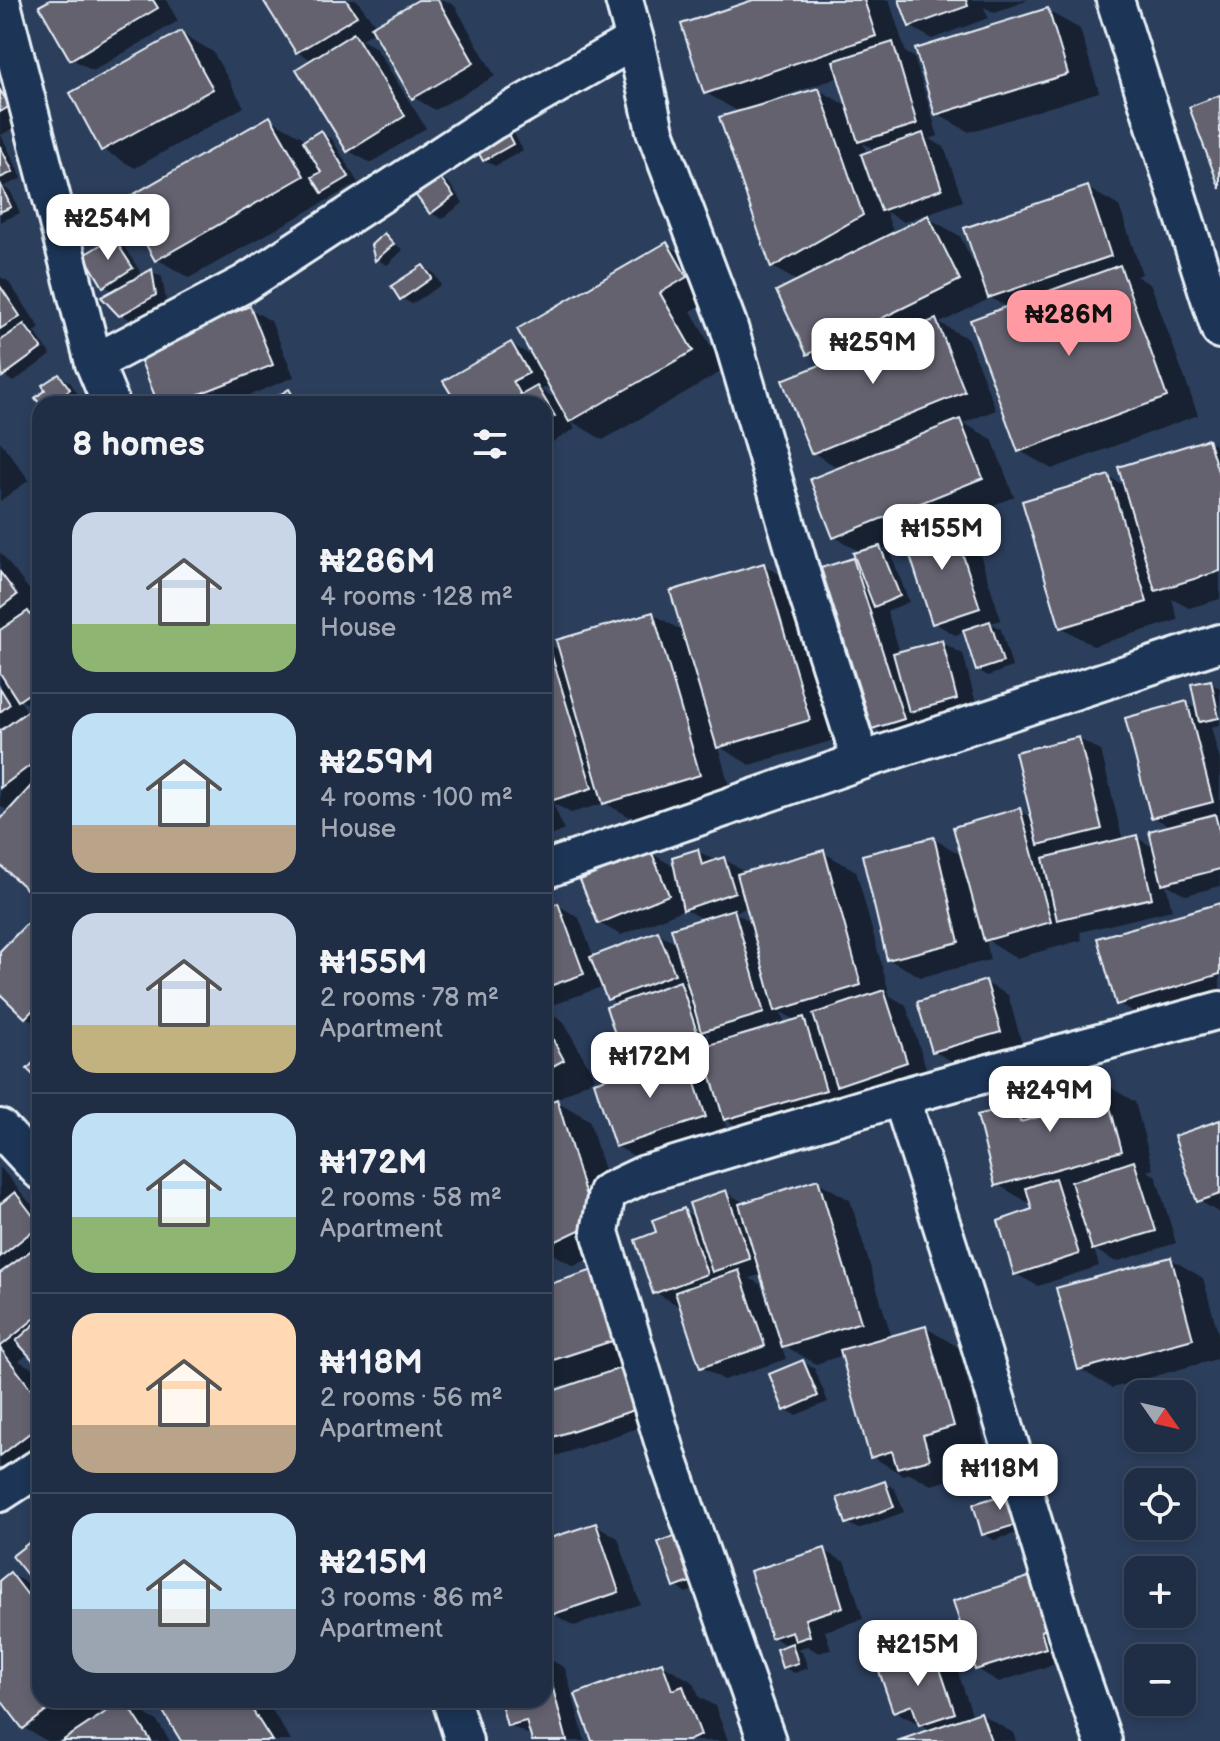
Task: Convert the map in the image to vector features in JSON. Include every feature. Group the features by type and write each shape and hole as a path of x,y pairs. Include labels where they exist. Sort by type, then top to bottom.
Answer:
{"street":[{"path":"2,0 94,363 108,396"},
{"path":"624,0 655,131 728,324 807,593 861,761"},
{"path":"1115,0 1220,330"},
{"path":"94,363 244,284 493,121 635,40"},
{"path":"552,867 1220,643"},
{"path":"767,1741 669,1461 600,1232 607,1192 645,1174 901,1097 1220,1010"},
{"path":"901,1097 1072,1651 1103,1741"},
{"path":"0,1128 32,1162"},
{"path":"0,1493 32,1472"},
{"path":"453,1708 462,1740"}],"building":[{"path":"50,0 153,0 158,8 70,60 39,6"},
{"path":"263,0 346,0 357,16 296,53"},
{"path":"418,0 438,0 474,63 412,99 371,27"},
{"path":"753,0 864,0 876,36 704,94 681,24"},
{"path":"899,0 966,0 968,6 909,27"},
{"path":"1048,8 1068,74 935,115 915,49"},
{"path":"181,31 213,89 101,151 70,93"},
{"path":"354,33 405,116 347,152 296,69"},
{"path":"893,42 917,124 858,142 833,61"},
{"path":"819,88 863,215 771,268 719,117"},
{"path":"0,90 10,106 0,112"},
{"path":"1220,95 1220,189 1189,107"},
{"path":"270,116 304,176 155,261 122,201"},
{"path":"504,126 513,144 483,161 473,143"},
{"path":"321,130 349,177 322,193 312,177 321,172 303,141"},
{"path":"923,133 942,189 881,211 861,154"},
{"path":"0,146 13,172 0,178"},
{"path":"438,175 454,196 430,214 414,193"},
{"path":"0,183 11,207 0,212"},
{"path":"1088,186 1111,256 988,298 964,228"},
{"path":"928,215 960,280 807,355 776,291"},
{"path":"384,233 394,244 375,261 371,245"},
{"path":"113,237 133,268 103,287 84,255"},
{"path":"667,242 687,277 660,293 693,351 569,422 517,329"},
{"path":"423,265 432,278 400,300 391,286"},
{"path":"1120,265 1167,397 1018,452 970,320"},
{"path":"152,269 156,295 119,316 101,297"},
{"path":"0,286 20,316 0,329"},
{"path":"250,306 273,365 194,396 155,396 137,351"},
{"path":"936,319 965,392 811,454 782,380"},
{"path":"24,324 42,348 2,377 0,341"},
{"path":"511,342 529,373 513,381 521,395 537,386 543,396 452,396 443,381"},
{"path":"59,374 70,389 65,396 38,396 45,390 42,385"},
{"path":"289,389 293,396 277,396"},
{"path":"960,419 983,478 833,538 810,479"},
{"path":"1208,439 1220,478 1220,571 1155,591 1118,467"},
{"path":"1109,475 1147,602 1060,628 1022,501"},
{"path":"952,521 980,608 932,624 904,537"},
{"path":"880,546 900,596 874,607 853,553"},
{"path":"853,558 904,719 872,729 821,568"},
{"path":"764,563 810,720 717,748 670,591"},
{"path":"0,572 17,595 0,608"},
{"path":"28,611 32,617 32,691 18,701 0,673 0,630"},
{"path":"653,612 700,775 603,804 556,640"},
{"path":"990,621 1003,662 976,671 963,630"},
{"path":"942,640 957,699 909,712 893,653"},
{"path":"552,656 592,788 552,800"},
{"path":"1211,680 1219,718 1199,722 1191,684"},
{"path":"0,688 10,704 0,712"},
{"path":"1187,701 1213,802 1151,818 1125,718"},
{"path":"32,708 32,764 0,788 0,731"},
{"path":"1079,737 1102,829 1038,845 1015,752"},
{"path":"32,785 32,894 0,865 0,820"},
{"path":"1020,808 1051,922 984,941 953,827"},
{"path":"1215,814 1220,834 1220,869 1162,884 1149,831"},
{"path":"1137,835 1152,898 1057,920 1043,858"},
{"path":"934,837 959,942 887,960 862,855"},
{"path":"698,849 702,865 724,857 735,892 683,910 672,857"},
{"path":"824,850 861,985 775,1011 737,874"},
{"path":"651,851 669,895 598,924 580,880"},
{"path":"558,903 584,974 552,985 552,905"},
{"path":"1220,903 1220,974 1116,1005 1097,938"},
{"path":"734,909 764,1013 701,1032 671,928"},
{"path":"32,918 32,1011 25,1018 0,994 0,951"},
{"path":"658,931 675,974 607,1000 590,957"},
{"path":"986,980 1001,1032 932,1052 917,1002"},
{"path":"680,981 699,1038 625,1064 606,1007"},
{"path":"884,990 907,1062 836,1086 813,1014"},
{"path":"804,1017 826,1090 724,1120 702,1047"},
{"path":"552,1038 564,1060 552,1067"},
{"path":"685,1053 706,1117 615,1147 594,1082"},
{"path":"1103,1081 1122,1151 995,1186 977,1115 1015,1105 1020,1122 1038,1117 1034,1100"},
{"path":"557,1099 594,1223 552,1243 552,1101"},
{"path":"1220,1120 1220,1194 1197,1202 1174,1136"},
{"path":"1134,1161 1156,1231 1092,1250 1071,1182"},
{"path":"1055,1178 1079,1254 1014,1275 998,1221 1032,1209 1026,1188"},
{"path":"818,1179 861,1322 782,1347 739,1204"},
{"path":"726,1190 750,1259 712,1272 689,1203"},
{"path":"15,1192 32,1214 32,1231 0,1257 0,1204"},
{"path":"684,1208 707,1274 653,1294 635,1240 656,1232 652,1220"},
{"path":"32,1250 32,1321 0,1347 0,1273"},
{"path":"1171,1257 1193,1339 1078,1370 1056,1288"},
{"path":"593,1270 615,1340 552,1360 552,1283"},
{"path":"739,1270 765,1346 700,1368 675,1292"},
{"path":"32,1326 32,1359 16,1341"},
{"path":"926,1326 954,1426 923,1435 930,1459 897,1468 892,1451 870,1458 840,1350"},
{"path":"0,1348 32,1390 32,1431 0,1456"},
{"path":"803,1360 818,1396 784,1411 769,1374"},
{"path":"629,1365 643,1407 552,1437 552,1391"},
{"path":"885,1481 894,1507 846,1524 837,1498"},
{"path":"1019,1490 1028,1521 982,1535 973,1504"},
{"path":"596,1523 619,1592 552,1615 552,1537"},
{"path":"680,1534 696,1580 674,1588 658,1542"},
{"path":"32,1540 32,1581 12,1556"},
{"path":"825,1548 843,1607 805,1619 810,1636 795,1641 792,1631 771,1638 750,1571"},
{"path":"10,1572 32,1601 32,1708 51,1708 23,1729 0,1699 0,1580"},
{"path":"1035,1575 1051,1628 1041,1631 1046,1648 975,1670 953,1601"},
{"path":"792,1643 798,1663 782,1668 776,1649"},
{"path":"934,1651 955,1713 919,1725 912,1705 893,1712 879,1671"},
{"path":"662,1662 672,1690 683,1686 701,1735 688,1741 592,1741 575,1694"},
{"path":"552,1685 567,1741 532,1741 526,1721 507,1726 502,1708 552,1708"},
{"path":"112,1708 130,1708 151,1741 62,1741"},
{"path":"161,1708 251,1708 272,1741 181,1741"},
{"path":"981,1712 991,1741 897,1741"}]}
